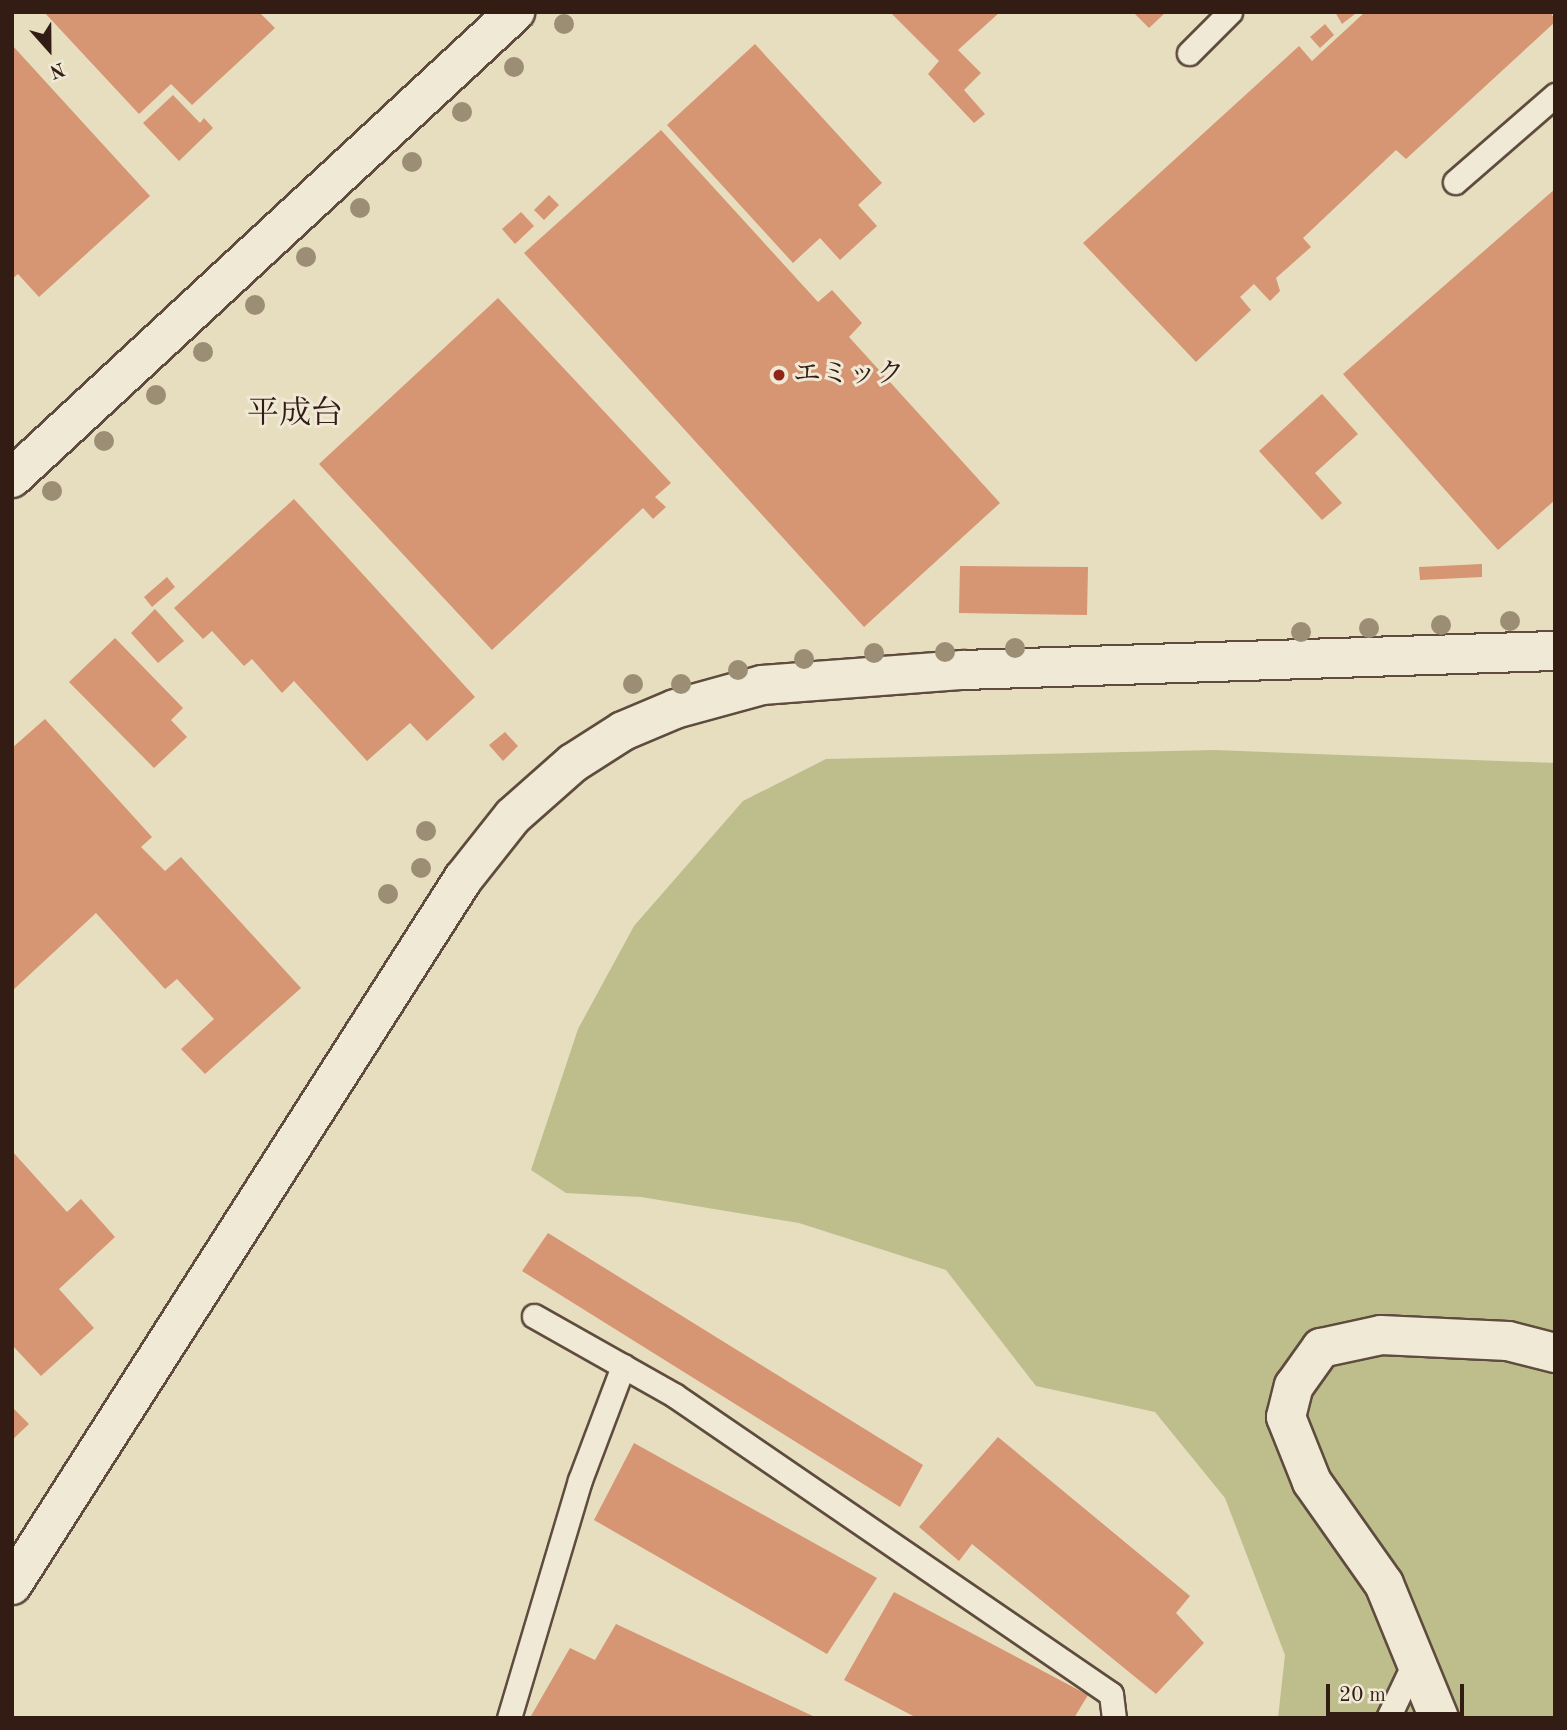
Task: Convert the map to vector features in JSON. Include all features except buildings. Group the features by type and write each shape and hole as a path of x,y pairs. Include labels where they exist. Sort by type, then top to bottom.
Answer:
{"street":[{"path":"12,478 515,12"},
{"path":"12,1585 463,879 513,816 572,763 623,731 675,709 762,685 963,670 1555,651"},
{"path":"1439,1718 1384,1584 1312,1482 1286,1417 1294,1387 1321,1348 1381,1335 1508,1341 1555,1353"}],"lane":[{"path":"1189,53 1230,12"},
{"path":"1455,182 1555,95"},
{"path":"534,1316 674,1395 1111,1694 1114,1718"},
{"path":"509,1718 580,1480 623,1366"},
{"path":"1388,1718 1415,1661"}],"green space":[{"path":"1214,750 1555,763 1555,1718 1278,1718 1285,1655 1225,1498 1155,1412 1036,1386 946,1270 799,1223 641,1197 566,1193 531,1170 578,1029 634,926 743,801 826,759"}],"place":[{"name":"エミック","path":"779,375"}],"district":[{"name":"平成台","path":"295,415"}]}
